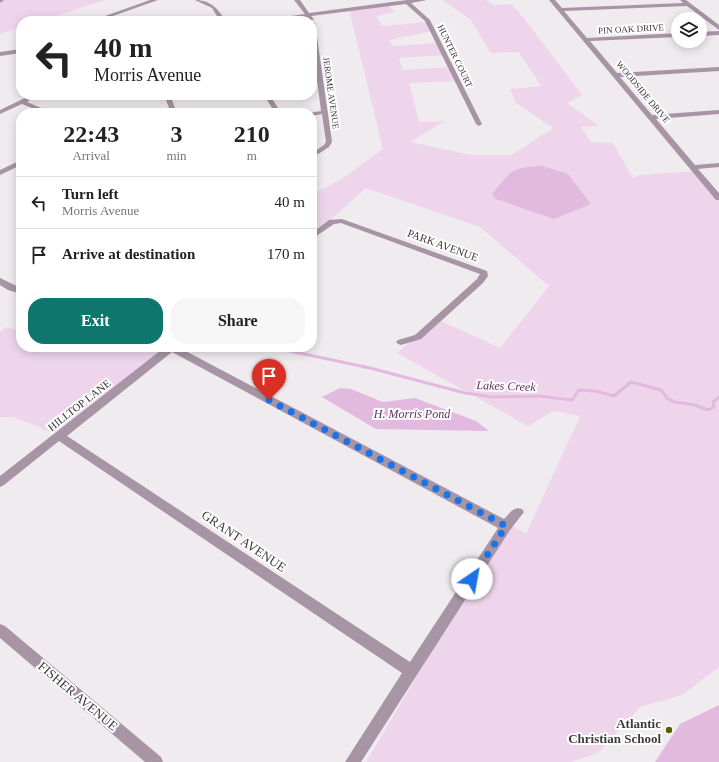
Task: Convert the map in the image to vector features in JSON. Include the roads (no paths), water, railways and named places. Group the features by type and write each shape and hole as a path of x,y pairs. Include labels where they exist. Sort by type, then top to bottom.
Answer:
{"street":[{"path":"109,16 155,0"},
{"path":"198,0 214,7 220,16"},
{"name":"JEROME AVENUE","path":"297,0 309,15"},
{"path":"364,0 371,7"},
{"path":"301,16 424,0"},
{"name":"WOODSIDE DRIVE","path":"552,0 719,198"},
{"name":"HUNTER COURT","path":"407,2 427,20 479,124"},
{"path":"560,10 686,2 719,28"},
{"path":"707,34 719,33"},
{"name":"PIN OAK DRIVE","path":"586,40 671,35"},
{"path":"0,54 16,52"},
{"name":"JEROME AVENUE","path":"317,60 329,144 317,152"},
{"path":"616,75 719,69"},
{"path":"0,112 26,100"},
{"path":"22,102 37,108"},
{"path":"317,113 324,112"},
{"path":"650,117 719,112"},
{"path":"0,173 16,165"},
{"path":"693,167 719,165"},
{"name":"PARK AVENUE","path":"317,234 334,221 344,222 484,273 482,279 418,337 401,342"},
{"path":"0,281 16,290"},
{"name":"HILLTOP LANE","path":"0,482 165,352"},
{"path":"180,352 506,526"},
{"name":"GRANT AVENUE","path":"59,436 412,671"},
{"path":"352,762 506,526 518,512"},
{"name":"FISHER AVENUE","path":"0,630 156,762"}],"water":[{"path":"543,166 568,174 591,204 554,219 496,199 492,194 504,179 513,171"},
{"name":"H. Morris Pond","path":"340,388 351,389 383,402 415,398 476,421 489,431 376,429 322,397"},
{"path":"719,705 719,762 655,762 680,724"}],"waterway":[{"name":"Lakes Creek","path":"295,352 370,368 465,393 492,397 539,396 572,400 579,390 596,391 614,396 631,382 661,390 668,399 675,402 695,405 708,410 714,407 713,402 719,397"}],"place":[{"name":"Atlantic Christian School","path":"669,730"}]}
